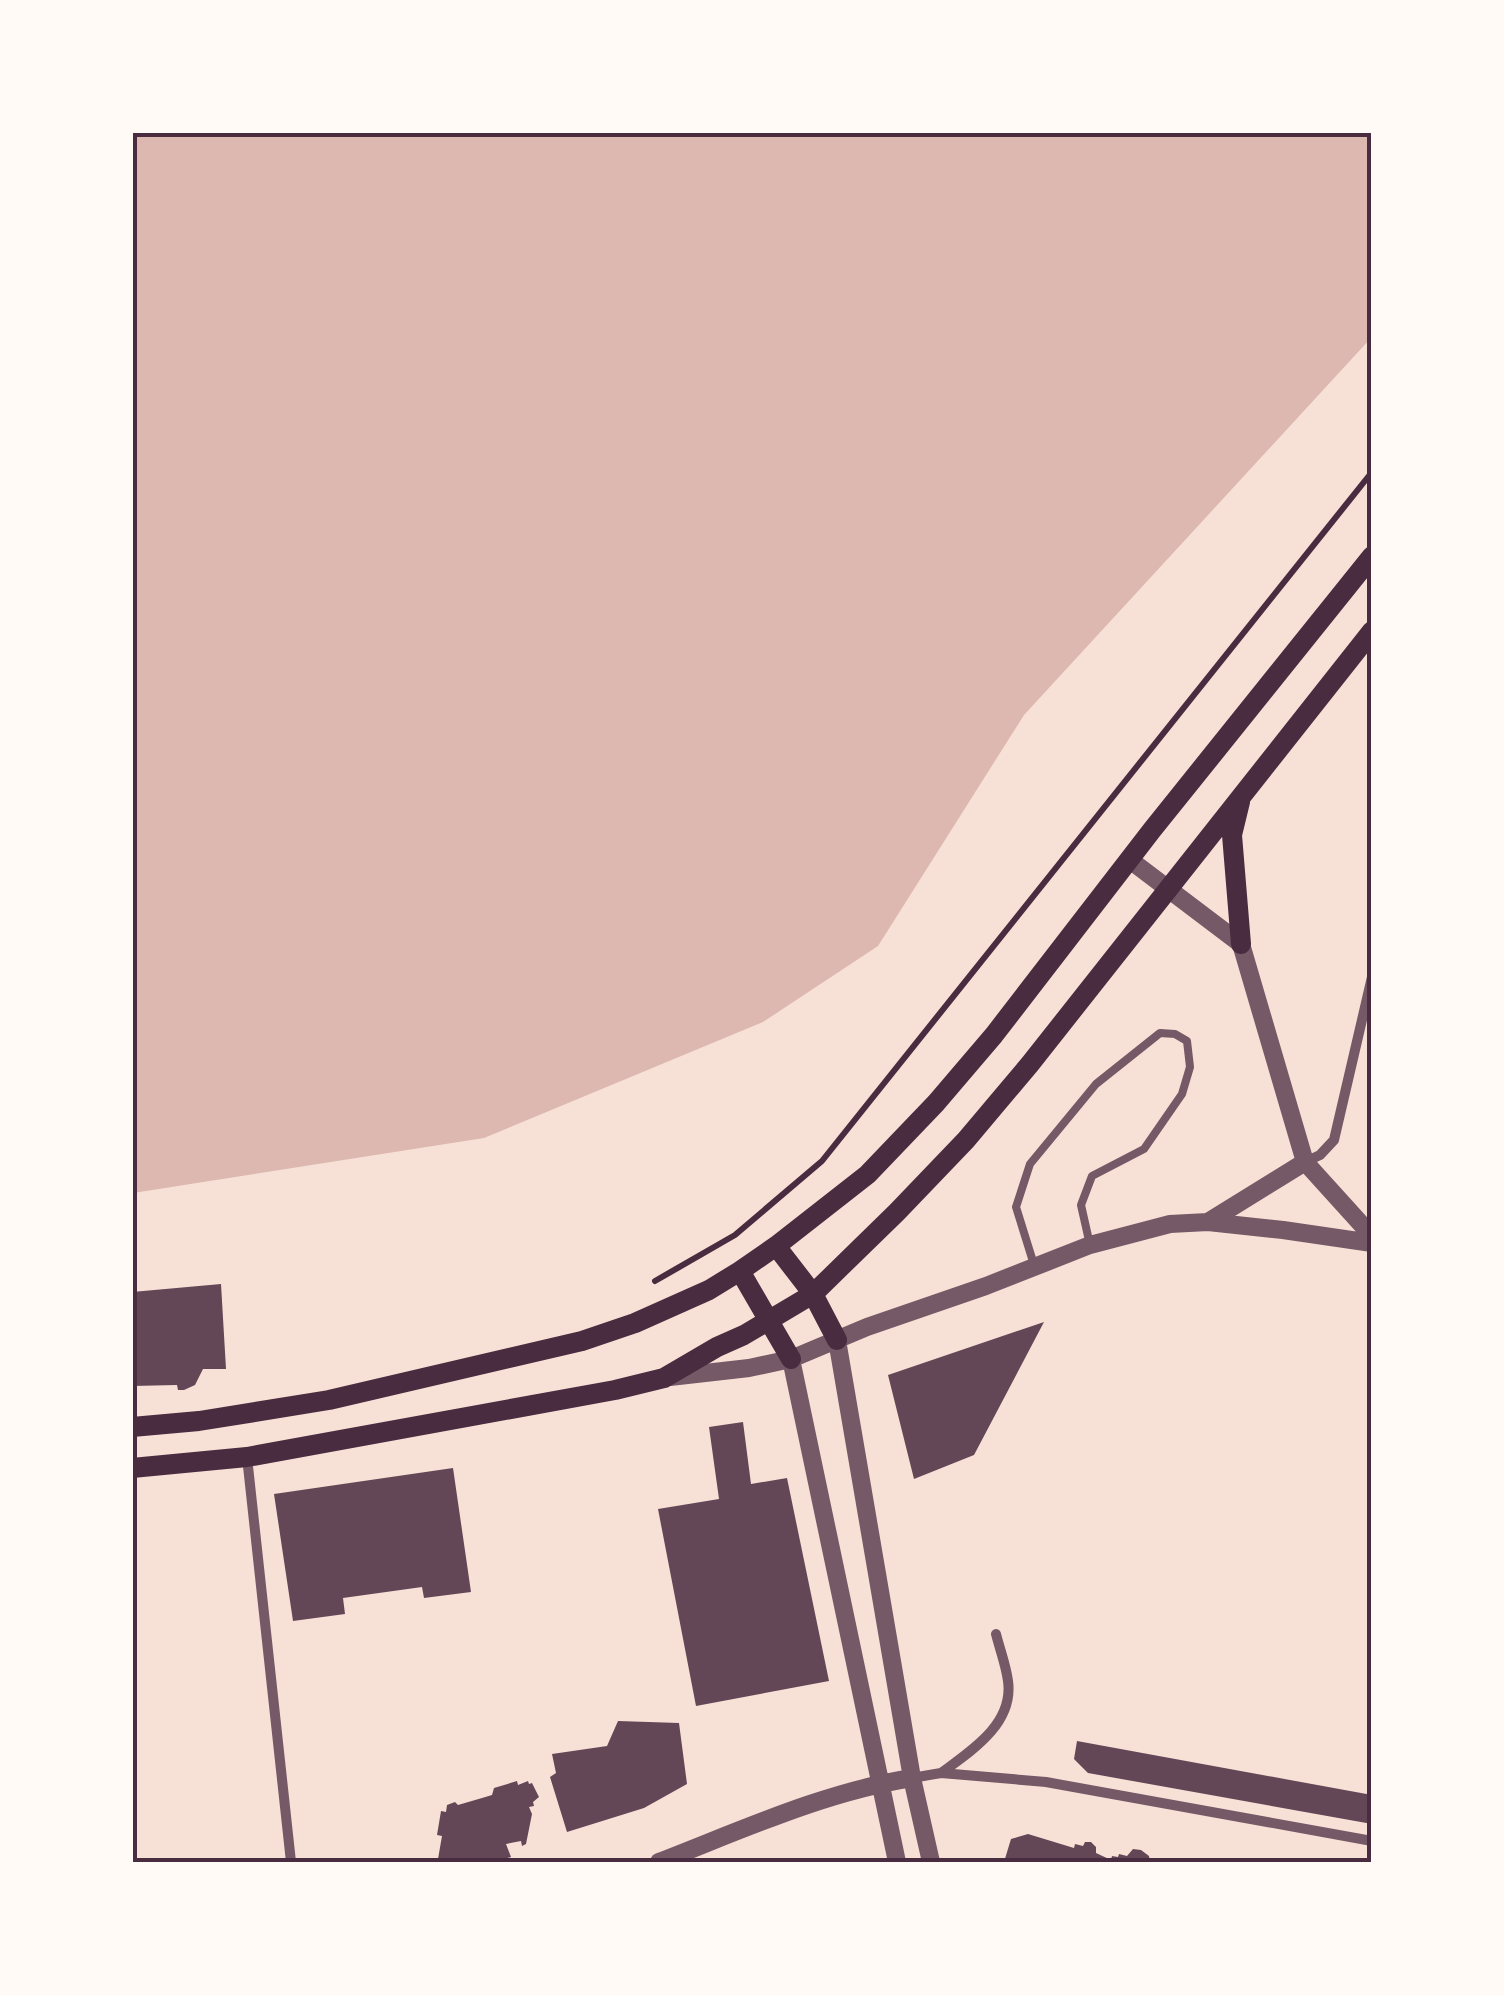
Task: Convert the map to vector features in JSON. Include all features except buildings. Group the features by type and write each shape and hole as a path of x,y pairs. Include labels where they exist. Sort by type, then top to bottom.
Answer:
{"main road":[{"path":"132,1427 200,1422 329,1400 582,1341 634,1323 740,1272 868,1174 936,1102 994,1035 1372,556"},
{"path":"132,1468 247,1458 664,1378 812,1294 966,1140 1372,631"},
{"path":"1241,944 1232,835 1243,792"},
{"path":"776,1246 812,1294 837,1340"},
{"path":"740,1272 791,1359"}],"street":[{"path":"1130,860 1241,944 1305,1162 1372,1236"},
{"path":"1208,1222 1320,1155 1334,1140 1372,977"},
{"path":"664,1378 791,1359 1090,1245 1170,1224 1208,1222 1372,1244"},
{"path":"837,1340 930,1862"},
{"path":"791,1359 897,1862"},
{"path":"247,1458 291,1862"},
{"path":"942,1773 988,1736 1008,1700 1008,1682 996,1634"},
{"path":"660,1862 820,1800 942,1773 1046,1782 1372,1842"}],"lane":[{"path":"1035,1268 1016,1207 1030,1164 1096,1084 1160,1033 1175,1034 1187,1041 1190,1067 1182,1094 1144,1150 1092,1176 1082,1205 1090,1245"}],"path":[{"path":"652,1283 735,1235 822,1161 1372,472"}],"shaded area":[{"path":"133,132 1371,133 1371,338 1024,715 878,946 763,1022 484,1138 133,1193"}]}
